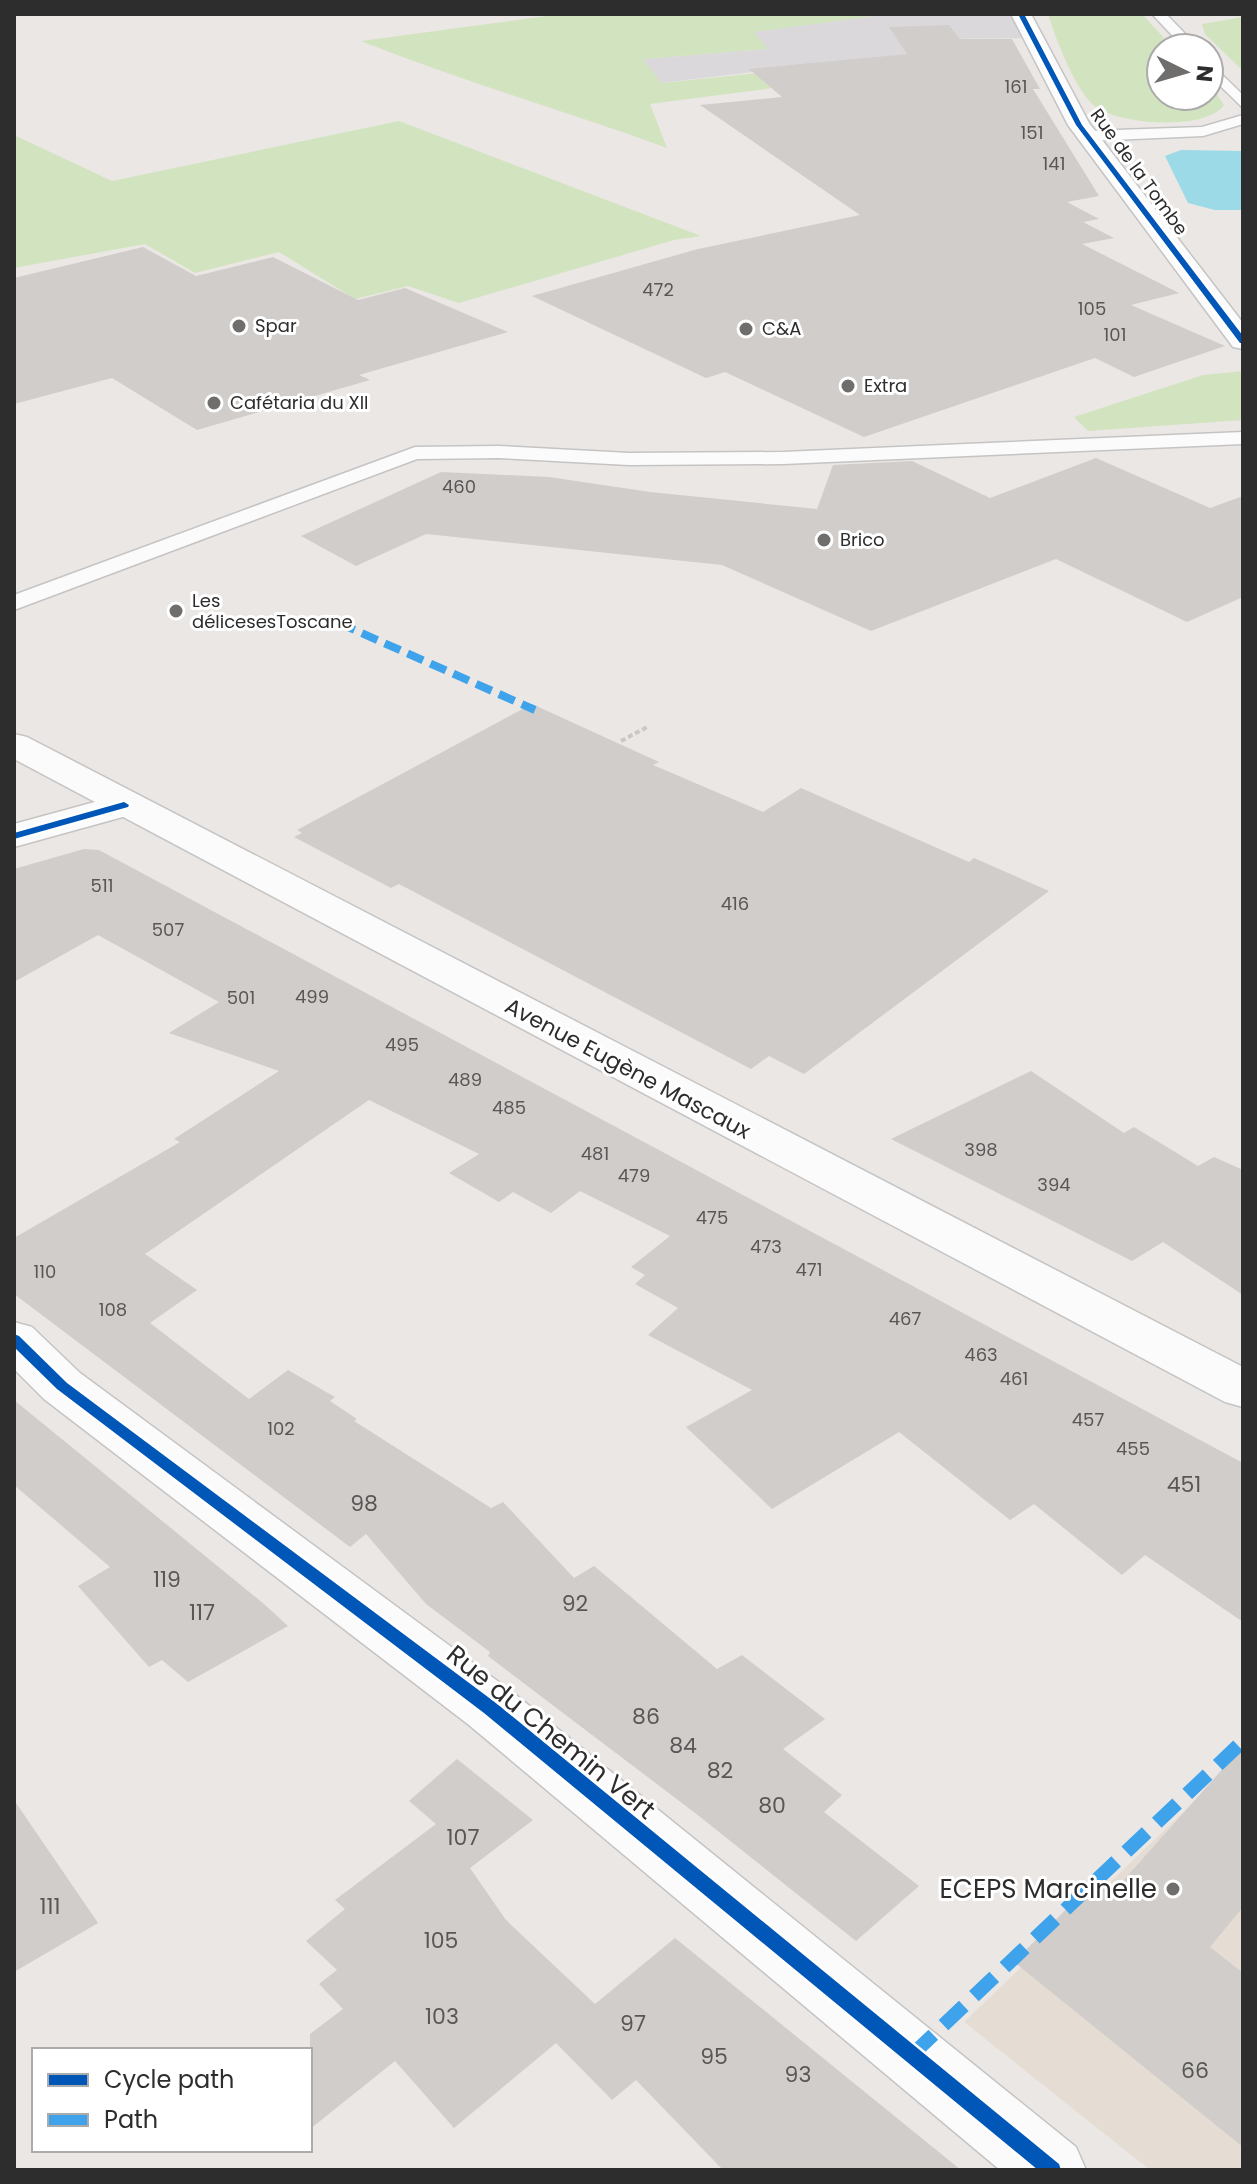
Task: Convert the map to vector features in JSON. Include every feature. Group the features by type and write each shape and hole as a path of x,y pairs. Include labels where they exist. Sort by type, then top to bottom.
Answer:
{"street":[{"name":"Rue de la Tombe","path":"1021,14 1088,136 1243,341"},
{"name":"Avenue Eugène Mascaux","path":"14,745 1243,1389"},
{"path":"14,836 124,805"},
{"name":"Rue du Chemin Vert","path":"14,1339 62,1386 490,1708 1052,2170"}],"lane":[{"path":"1159,14 1176,32"},
{"path":"1225,84 1243,104"},
{"path":"1088,136 1203,131 1243,119"},
{"path":"14,603 415,453 499,452 629,459 783,458 1243,438"}],"path":[{"path":"621,741 649,726"}],"shaded area":[{"path":"890,14 1021,14 1033,38 918,39 941,50 660,83 642,59 767,49 753,32"},
{"name":"ECEPS Marcinelle","path":"1243,1755 1243,2170 1150,2170 964,2022"}],"green space":[{"path":"562,14 890,14 754,32 768,49 643,59 661,83 759,73 773,88 650,104 667,148 361,41"},
{"path":"1048,14 1142,14 1158,32 1145,32 1145,112 1215,112 1182,122 1143,121 1108,113 1088,100 1061,50"},
{"path":"1243,17 1243,71 1225,53 1225,32 1204,32 1202,24"},
{"path":"399,121 701,236 674,240 459,303 408,286 355,299 279,252 195,273 145,244 14,268 14,135 112,181"},
{"path":"1243,371 1243,420 1088,431 1074,417 1203,375"}],"water":[{"path":"1181,150 1243,151 1243,210 1215,210 1188,203 1165,156"}],"building":[{"path":"949,25 960,39 1012,39 1040,89 1033,89 1099,196 1067,202 1099,219 1083,222 1114,238 1082,244 1179,293 1131,305 1225,346 1134,377 1095,358 864,437 725,372 706,378 532,296 698,249 860,215 700,105 782,97 749,69 907,54 889,27"},
{"name":"Spar","path":"143,247 196,276 273,257 358,300 405,288 508,332 359,375 370,380 197,430 112,378 14,404 14,278"},
{"path":"1096,458 1210,508 1243,496 1243,597 1187,622 1056,559 871,631 722,565 426,534 356,566 301,536 441,472 549,477 650,492 817,509 833,465 912,461 990,498"},
{"path":"532,704 659,762 653,765 763,812 801,788 969,862 974,858 1049,891 804,1074 769,1056 751,1069 399,884 391,888 294,837 302,833 297,830"},
{"path":"84,849 99,850 1243,1463 1243,1622 1145,1555 1122,1575 1034,1504 1010,1520 899,1432 772,1509 686,1427 752,1390 648,1335 678,1308 635,1284 645,1275 631,1267 670,1236 580,1191 551,1213 513,1192 499,1202 449,1173 479,1154 369,1100 145,1254 197,1290 150,1323 249,1399 288,1370 335,1397 330,1401 357,1419 354,1421 491,1508 503,1502 574,1578 594,1566 717,1669 742,1655 825,1719 783,1749 842,1795 824,1812 919,1886 856,1941 699,1816 488,1656 490,1652 426,1604 366,1534 350,1547 14,1294 14,1238 180,1142 174,1139 279,1071 169,1033 219,1002 98,935 14,982 14,869"},
{"path":"1031,1071 1124,1133 1134,1127 1198,1166 1214,1157 1243,1170 1243,1295 1163,1242 1132,1261 891,1139"},
{"path":"14,1400 288,1626 188,1682 162,1660 149,1667 78,1586 110,1567 14,1485"},
{"name":"ECEPS Marcinelle","path":"1243,1746 1243,1907 1210,1947 1243,1973 1243,2147 1014,1962 1096,1879 1113,1892"},
{"path":"457,1759 533,1820 470,1868 506,1920 595,2004 675,1938 961,2170 723,2170 636,2080 612,2100 556,2043 454,2128 395,2061 312,2127 310,2034 343,2009 319,1984 337,1970 306,1941 345,1909 335,1900 436,1824 409,1801"},
{"path":"14,1800 98,1923 14,1972"}],"marked path":[{"path":"339,623 535,710"},
{"path":"913,2054 1243,1741"}],"cycle path":[{"path":"1021,14 1079,125 1243,341"},
{"path":"14,836 124,805"},
{"path":"14,1339 62,1386 490,1708 1052,2170"}],"place":[{"name":"Spar","path":"239,326"},
{"name":"C&A","path":"746,329"},
{"name":"Extra","path":"848,386"},
{"name":"Cafétaria du XII","path":"214,403"},
{"name":"Brico","path":"824,540"},
{"name":"Les délicesesToscane","path":"176,611"},
{"name":"ECEPS Marcinelle","path":"1173,1889"}]}
